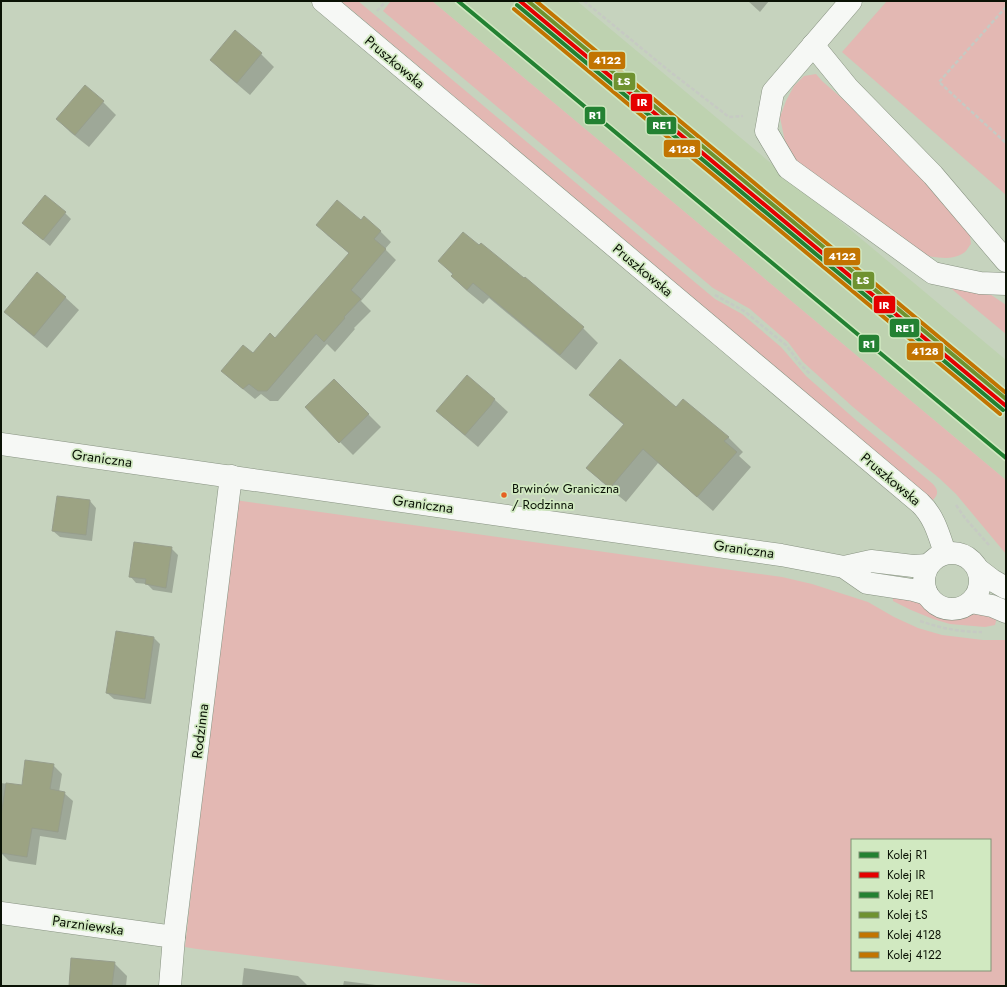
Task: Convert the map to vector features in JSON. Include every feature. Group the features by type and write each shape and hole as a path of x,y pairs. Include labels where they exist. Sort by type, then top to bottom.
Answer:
{"street":[{"name":"Pruszkowska","path":"323,1 920,503 926,509 937,528 937,559"},
{"path":"851,1 773,92 766,131 788,168 933,273 980,283 1006,284"},
{"path":"813,45 848,88 933,175 1006,261"},
{"name":"Graniczna","path":"1,444 818,561 844,567 867,583 907,589 927,594"},
{"name":"Rodzinna","path":"170,986 174,937 231,476"},
{"path":"979,570 980,588 976,596 965,606 948,609 941,607 932,601 923,584 924,574 937,559 953,552 960,553 968,557 979,570 1006,588"},
{"name":"Graniczna","path":"844,567 871,560 913,566 937,559"},
{"path":"971,602 992,606 1006,612"},
{"name":"Parzniewska","path":"1,913 174,937"}],"path":[{"path":"373,8 377,11 386,1"},
{"path":"584,1 668,70 729,117 769,114"},
{"path":"1006,7 939,82 1006,143"},
{"path":"711,291 744,311 786,345 801,365 814,378"},
{"path":"955,503 960,512 991,547"},
{"path":"919,620 956,630 983,632"}],"shaded area":[{"path":"341,1 358,1 715,299 742,314 781,347 806,376 857,421 933,484 937,492 935,498 933,500"},
{"path":"391,1 432,1 1006,480 1006,554 956,494 939,478 853,407 803,362 788,342 750,309 713,288 383,11"},
{"path":"432,1 577,1 1006,360 1006,480"},
{"path":"887,1 1006,1 1006,195 842,52"},
{"path":"816,74 822,81 890,140 969,229 971,244 965,252 947,258 914,253 796,162 785,142 780,117 794,86 804,76"},
{"path":"948,286 984,290 1006,305 1006,334"},
{"path":"235,500 782,577 812,584 868,602 894,617 918,628 942,635 983,640 1006,640 1006,986 494,986 185,947"},
{"path":"893,594 920,602 939,617 952,619 976,614 984,615 997,617 995,625 985,627 950,624 933,619 893,601"}],"building":[{"path":"235,30 262,53 237,83 210,60"},
{"path":"85,85 104,101 75,135 56,119"},
{"path":"45,195 66,212 43,240 22,223"},
{"path":"337,200 361,220 364,216 381,231 374,239 386,249 351,290 361,299 324,342 316,334 267,391 258,391 249,384 243,389 221,371 243,345 253,353 270,333 275,338 349,253 316,225"},
{"path":"463,232 479,245 481,243 524,278 525,277 584,327 560,355 473,283 467,290 451,276 453,274 438,261"},
{"path":"37,272 66,297 34,336 4,312"},
{"path":"620,359 676,407 683,399 729,437 724,441 737,452 697,497 643,449 610,488 586,468 624,424 589,395"},
{"path":"467,375 495,399 465,435 436,411"},
{"path":"334,379 369,414 339,443 305,407"},
{"path":"57,496 90,500 86,535 52,531"},
{"path":"134,542 172,547 166,588 145,584 146,579 129,577"},
{"path":"116,631 154,637 145,699 106,693"},
{"path":"25,760 54,764 50,789 65,792 58,832 32,828 27,857 1,853 1,816 6,783 22,785"},
{"path":"71,958 115,962 112,986 69,986"}],"rail line":[{"name":"R1","path":"458,1 1006,458"},
{"name":"IR","path":"520,1 1006,406"},
{"name":"ŁS","path":"528,1 1006,399"},
{"name":"4122","path":"536,1 1006,393"},
{"name":"RE1","path":"517,5 1003,410"},
{"name":"4128","path":"514,9 1000,414"}],"place":[{"name":"Brwinów Graniczna / Rodzinna","path":"504,495"}]}
